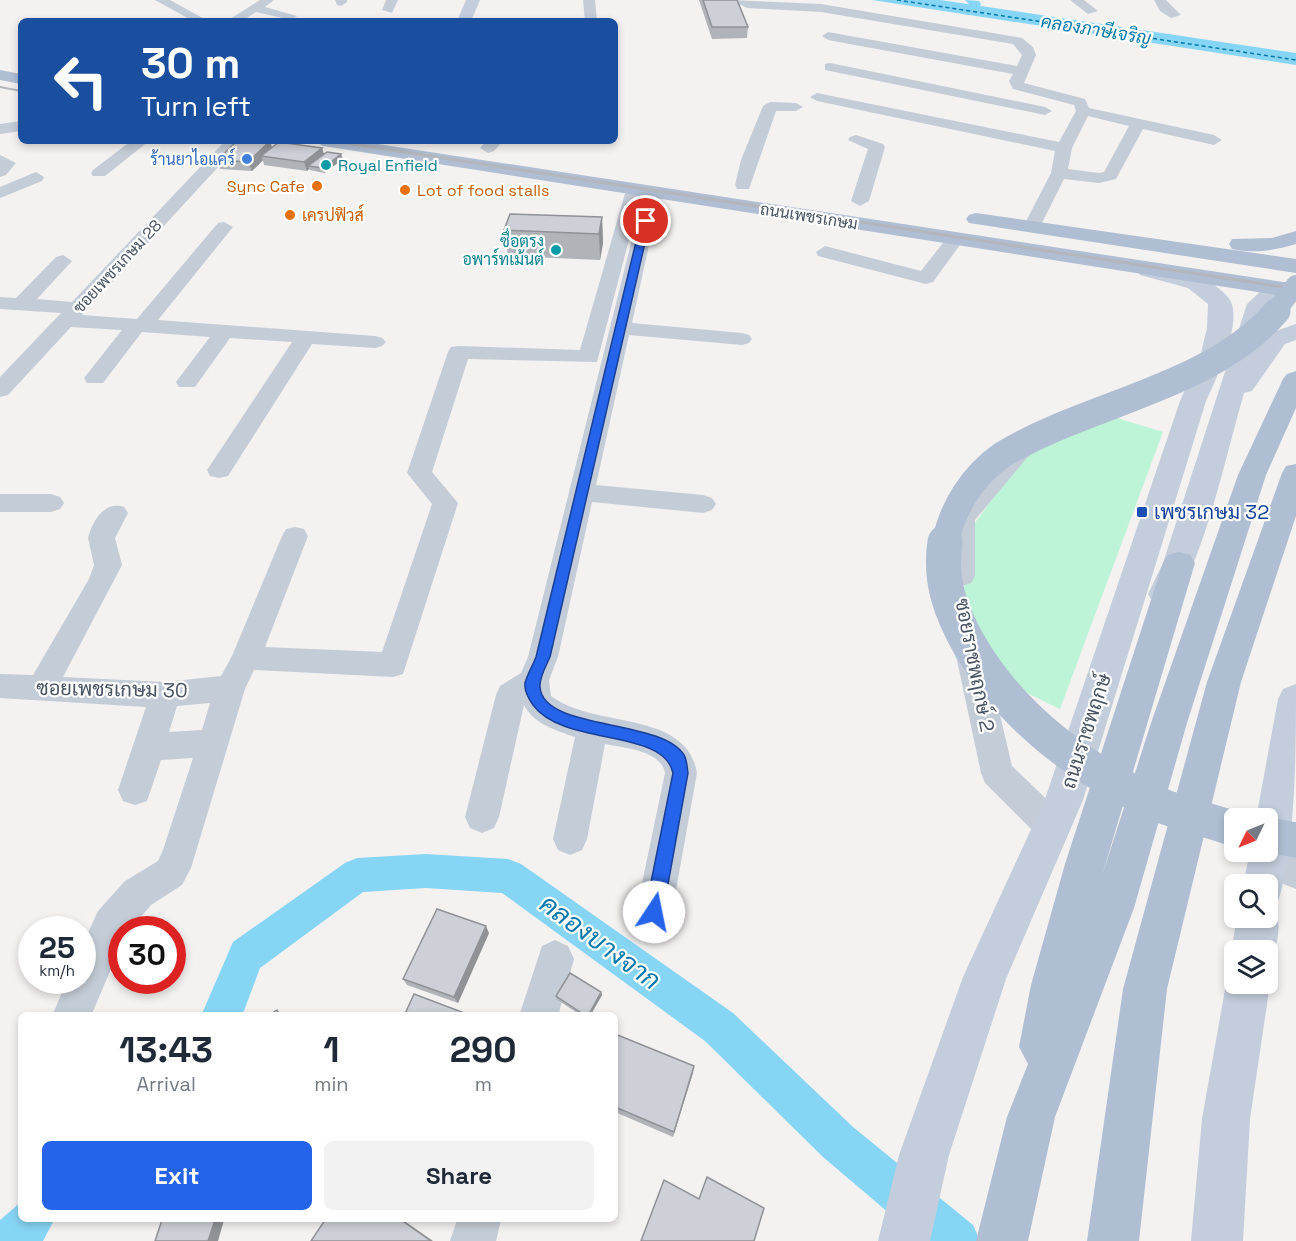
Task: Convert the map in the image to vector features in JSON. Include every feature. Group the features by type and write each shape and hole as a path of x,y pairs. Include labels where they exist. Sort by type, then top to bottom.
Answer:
{"main road":[{"path":"465,18 473,0"},
{"path":"0,75 18,78"},
{"path":"0,92 18,95"},
{"name":"ถนนเพชรเกษม","path":"347,144 641,181 956,238 1138,267 1293,284"},
{"name":"ถนนเพชรเกษม","path":"491,144 641,181"},
{"name":"ถนนเพชรเกษม","path":"722,182 766,188"},
{"name":"ถนนเพชรเกษม","path":"837,198 882,205"},
{"path":"962,217 1296,266"},
{"path":"1179,248 1195,244 1273,244 1296,237"},
{"path":"1179,248 1293,284"},
{"name":"ถนนราชพฤกษ์","path":"904,1241 924,1155 985,977 1058,814 1193,401 1210,368 1219,327 1220,302 1210,292 1182,278 1138,267"},
{"path":"1005,1226 1031,1117 1043,1041 1068,924 1094,835 1156,646 1179,563 1259,304 1293,284"},
{"path":"1224,826 1163,806 1071,755 1021,715 984,673 957,621 945,588 944,550 949,522 963,495 995,460 1012,449 1079,418 1162,385 1220,356 1256,332 1284,302 1293,284"},
{"path":"1224,415 1276,339 1296,331"},
{"path":"1031,1117 1113,908 1173,712 1252,475 1296,379"},
{"path":"1113,1241 1145,989 1224,682 1291,484"},
{"path":"1058,814 1179,563"},
{"path":"1278,859 1296,699"},
{"path":"1217,1241 1226,1119 1246,994"}],"street":[{"path":"161,0 177,3 198,18"},
{"path":"239,18 257,9 268,0"},
{"path":"589,0 591,18"},
{"path":"736,0 743,4 799,6 1017,41 1028,50 1016,81 1018,86 1080,102 1073,115 1059,172 1032,227"},
{"path":"1076,0 1092,11"},
{"path":"1160,0 1164,8 1175,15"},
{"path":"257,9 291,16"},
{"path":"828,36 1021,71"},
{"path":"830,67 1073,115 1138,123 1214,140"},
{"path":"817,97 1064,148"},
{"path":"743,185 749,160 770,106 796,107"},
{"path":"1059,172 1099,178 1110,175 1138,123"},
{"path":"0,129 18,126"},
{"path":"856,140 876,144 877,147 860,201"},
{"path":"99,172 137,144"},
{"name":"ซอยเพชรเกษม 28","path":"3,383 72,314 231,144"},
{"path":"0,160 8,163 0,172"},
{"path":"0,193 36,177"},
{"path":"641,181 619,328 543,657 532,684 534,695 543,706 568,723 637,737 669,751 678,759 681,773 654,912"},
{"path":"246,658 393,664 445,503 419,473 459,352 589,357 641,181"},
{"path":"95,378 224,227"},
{"path":"825,252 924,280 956,238"},
{"path":"21,304 63,261"},
{"path":"0,303 21,304 140,325 375,342"},
{"path":"619,328 742,339"},
{"path":"187,382 225,331"},
{"path":"219,470 306,337"},
{"name":"ซอยราชพฤกษ์ 2","path":"1058,814 997,772 960,607 962,518 1018,453 1100,403"},
{"path":"581,492 703,504"},
{"path":"0,502 51,503"},
{"path":"42,688 102,580 108,565 100,548 100,534 115,513"},
{"path":"73,1012 111,924 138,893 170,873 179,856 230,688 246,658 295,536"},
{"path":"482,818 511,695 523,685 532,684"},
{"name":"ซอยเพชรเกษม 30","path":"0,686 165,695 230,688"},
{"path":"135,790 165,695"},
{"path":"570,838 592,729"},
{"path":"148,747 214,743"},
{"path":"539,1012 555,959"},
{"path":"473,1241 478,1222"}],"green space":[{"path":"1114,417 1163,432 1060,709 955,658 972,527 1023,456"}],"water":[{"name":"คลองภาษีเจริญ","path":"872,0 940,0 1296,53 1296,65"}],"building":[{"path":"703,0 737,0 748,27 712,27"},
{"path":"234,144 267,144 248,162 217,160"},
{"path":"276,144 322,148 304,162 261,156"},
{"path":"327,152 341,154 323,168 308,166"},
{"path":"510,214 602,217 599,234 504,230"},
{"path":"437,909 486,926 454,997 403,979"},
{"path":"570,973 601,992 590,1012 580,1012 556,996"},
{"path":"414,994 462,1012 406,1012"},
{"path":"618,1035 694,1066 674,1132 618,1108"},
{"path":"707,1177 764,1208 754,1241 641,1241 664,1180 699,1199"},
{"path":"161,1222 214,1222 208,1241 155,1241"},
{"path":"324,1222 404,1222 431,1241 311,1241"}],"waterway":[{"path":"971,0 975,4 971,12"},
{"name":"คลองบางจาก","path":"223,1012 246,955 357,875 426,871 508,876 719,1027 838,1142 957,1241"},
{"name":"คลองบางจาก","path":"11,1241 30,1222"}],"ferry route":[{"path":"897,0 1296,60"}],"railway":[{"path":"0,87 18,90"},
{"path":"353,144 1296,289"}],"place":[{"name":"ร้านยาไอแคร์","path":"247,159"},
{"name":"Royal Enfield","path":"326,165"},
{"name":"Sync Cafe","path":"317,186"},
{"name":"Lot of food stalls","path":"405,190"},
{"name":"เครปฟิวส์","path":"290,215"},
{"name":"ซื่อตรง อพาร์ทเม้นต์","path":"556,250"},
{"name":"เพชรเกษม 32","path":"1142,512"}],"route":[{"path":"646,221 543,657 532,684 534,695 543,706 568,723 637,737 669,751 678,759 681,773 654,912"}]}
